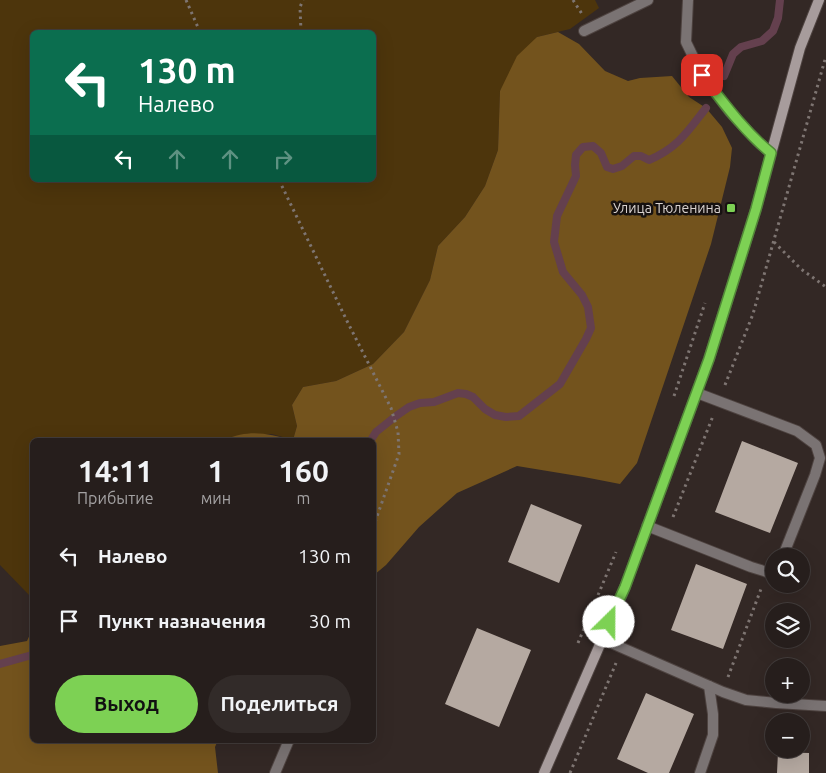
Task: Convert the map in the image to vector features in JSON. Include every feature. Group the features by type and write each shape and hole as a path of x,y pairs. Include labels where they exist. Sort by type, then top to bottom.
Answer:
{"main road":[{"path":"544,773 625,587 697,393 756,209 800,48 819,0"}],"street":[{"path":"584,31 648,0"},
{"path":"688,0 686,42 702,75 730,112 771,153"},
{"path":"697,393 797,431 816,445 820,458 787,548"},
{"path":"647,526 751,567 765,569"},
{"path":"602,640 746,700 776,704 826,706"},
{"path":"700,773 713,735 713,714 709,686"},
{"path":"275,773 289,743"}],"path":[{"path":"186,0 199,30"},
{"path":"301,30 300,7 303,0"},
{"path":"280,182 391,408 398,432 399,454 376,519"},
{"path":"774,241 801,269 826,287"},
{"path":"674,397 708,296"},
{"path":"578,644 616,552"},
{"path":"723,692 765,583"}],"shaded area":[{"path":"0,0 595,0 599,8 570,29 537,37 500,91 498,150 485,186 465,217 438,246 430,280 404,332 373,364 336,381 303,387 292,405 297,426 294,438 272,434 228,438 30,438 29,595 0,565"},
{"path":"558,32 579,44 605,71 628,81 640,78 672,76 689,97 706,108 722,127 732,148 730,167 711,244 637,463 620,484 517,466 457,493 419,527 386,565 376,573 376,438 294,438 297,426 292,405 303,387 336,381 373,364 404,332 430,280 438,246 465,217 485,186 498,150 500,91 517,56 537,37"},
{"path":"250,433 284,438 230,438"},
{"path":"30,634 30,743 217,743 215,747 218,773 0,773 0,646 27,641"}],"building":[{"path":"742,441 798,463 770,533 715,512"},
{"path":"531,504 582,525 559,583 508,562"},
{"path":"696,564 747,584 723,649 671,630"},
{"path":"477,628 531,650 499,727 445,704"},
{"path":"646,693 694,714 669,773 648,773 617,759"},
{"path":"778,758 809,758 809,773 777,773"}],"waterway":[{"path":"724,76 733,54 741,47 762,41 773,31 778,18 780,0"},
{"path":"372,438 376,432 396,416 409,407 420,403 434,402 458,393 466,394 473,397 485,409 495,415 506,417 519,416 560,384 591,328 588,307 582,295 563,272 554,242 557,216 576,176 576,155 583,147 593,146 601,153 607,167 613,169 622,166 634,156 641,156 649,160 675,144 706,108"},
{"path":"0,664 30,656"}],"place":[{"name":"Улица Тюленина","path":"731,208"}],"route":[{"path":"609,622 625,587 709,359 756,209 771,153 730,112 702,75"}]}
